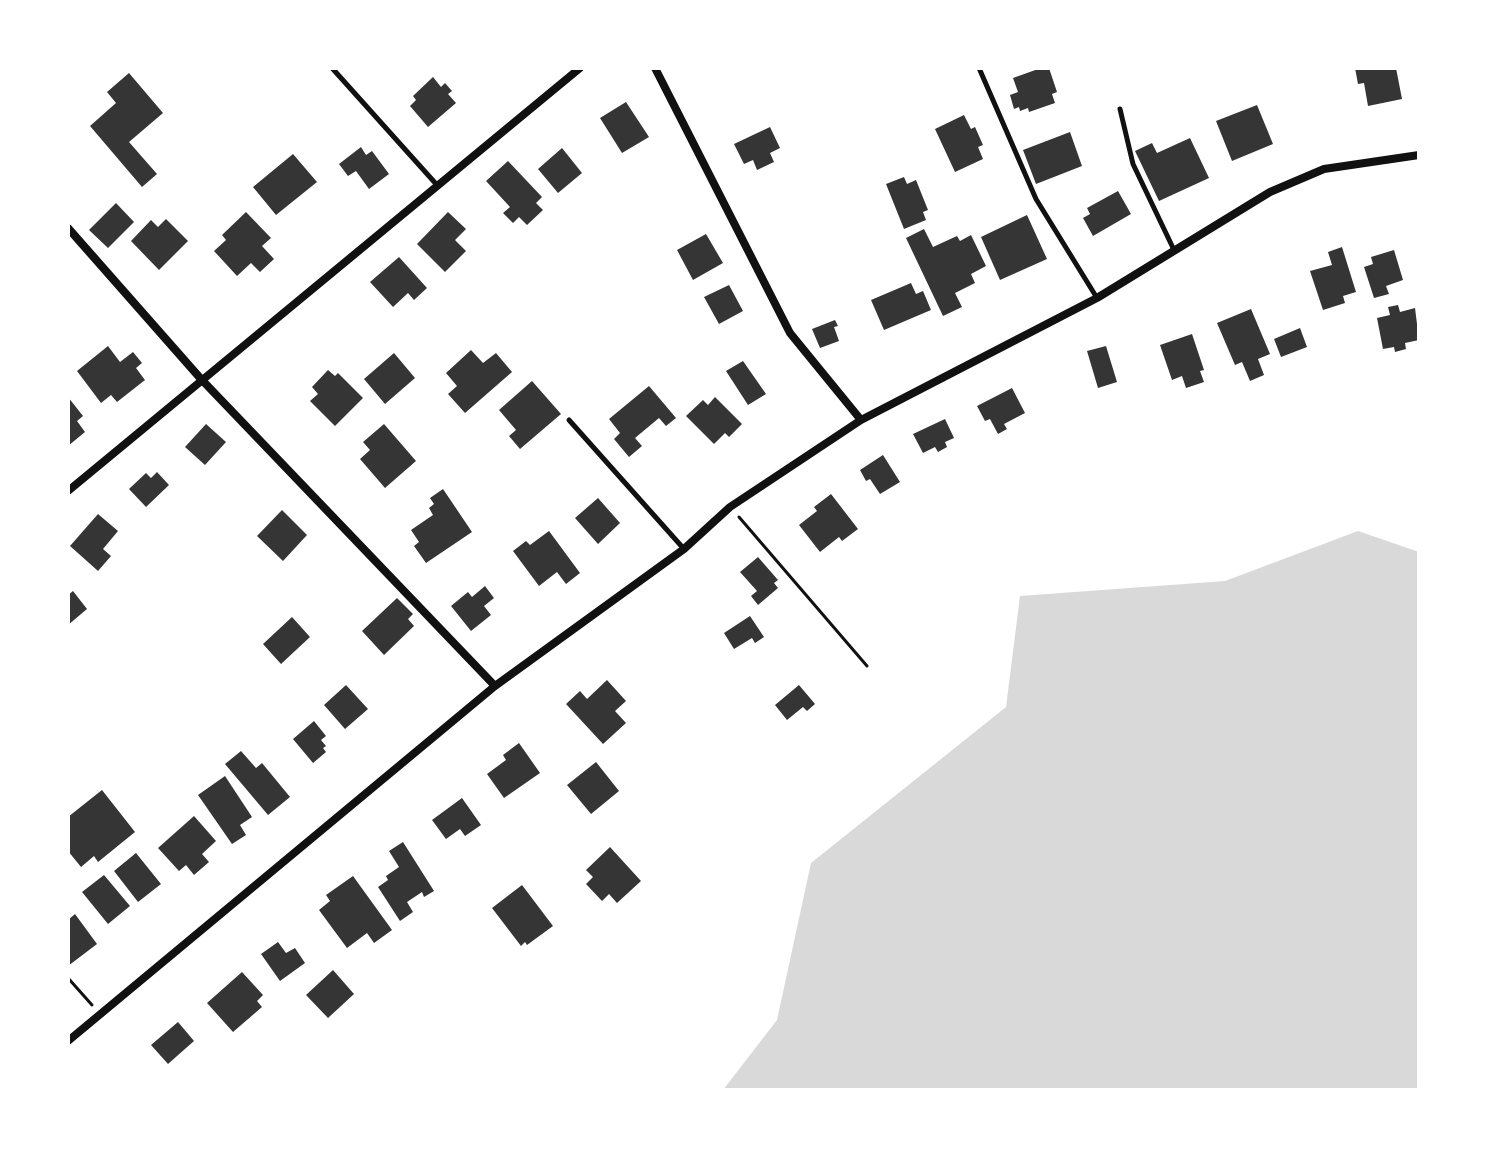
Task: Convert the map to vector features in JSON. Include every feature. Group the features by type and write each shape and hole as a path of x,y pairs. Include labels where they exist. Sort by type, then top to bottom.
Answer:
{"street":[{"path":"68,491 580,68"},
{"path":"655,68 790,333 861,420"},
{"path":"68,1041 495,686 684,549 730,507 861,420 1097,298 1270,192 1324,169 1418,156"},
{"path":"68,228 201,379 495,686"}],"lane":[{"path":"332,68 437,185"},
{"path":"979,68 1036,199 1097,298"},
{"path":"1120,109 1133,164 1174,250"},
{"path":"569,420 684,549"}],"path":[{"path":"730,507 867,666"},
{"path":"68,978 101,1014"}],"shaded area":[{"path":"1358,531 1419,552 1419,1089 723,1090 777,1020 811,863 1006,707 1020,596 1225,581"}],"building":[{"path":"1049,68 1057,92 1052,94 1055,103 1029,112 1028,108 1020,111 1019,107 1014,109 1010,95 1018,92 1013,78"},
{"path":"1355,68 1396,68 1402,99 1368,106 1364,83 1358,84"},
{"path":"129,73 163,113 129,142 157,174 142,187 90,126 116,103 107,92"},
{"path":"433,77 441,87 445,83 452,91 448,94 456,103 428,127 410,106 416,100 413,96"},
{"path":"626,102 649,137 622,153 600,118"},
{"path":"1257,105 1273,144 1232,161 1216,121"},
{"path":"964,115 971,129 975,127 983,145 978,147 983,159 955,172 935,129"},
{"path":"770,127 780,148 770,153 774,162 757,170 753,160 744,164 734,144"},
{"path":"1070,132 1082,166 1036,184 1023,150"},
{"path":"1190,138 1209,178 1159,201 1135,151 1152,143 1157,153"},
{"path":"361,147 366,155 372,151 389,174 369,189 356,171 348,176 339,164"},
{"path":"562,148 582,173 558,193 538,169"},
{"path":"293,154 317,182 276,215 253,187"},
{"path":"508,161 542,197 536,203 543,210 527,225 519,217 513,223 503,213 510,207 486,181"},
{"path":"904,177 907,184 916,180 928,210 923,212 926,220 904,229 886,184"},
{"path":"1118,191 1131,214 1093,236 1083,218 1090,214 1087,208"},
{"path":"116,203 134,222 108,248 89,230"},
{"path":"246,212 271,238 262,246 274,259 260,272 251,263 237,276 214,251 226,240 222,235"},
{"path":"448,212 466,229 455,240 466,251 445,272 417,244"},
{"path":"1027,215 1047,259 1000,280 981,237"},
{"path":"166,219 188,241 159,270 131,241 151,220 158,227"},
{"path":"924,229 933,247 957,236 960,241 971,235 986,266 971,274 975,283 955,293 962,307 943,316 906,238"},
{"path":"706,234 723,263 693,280 677,250"},
{"path":"1342,247 1356,292 1343,296 1345,303 1323,310 1310,271 1332,265 1328,252"},
{"path":"1394,250 1403,280 1386,286 1389,294 1374,298 1364,267 1373,264 1371,257"},
{"path":"399,257 427,288 414,300 408,293 393,307 370,282"},
{"path":"911,283 916,294 923,291 931,310 884,330 871,300"},
{"path":"729,285 743,311 719,324 704,297"},
{"path":"1398,305 1400,312 1415,308 1419,340 1405,343 1406,349 1395,352 1394,347 1383,349 1377,318 1390,315 1388,307"},
{"path":"1251,309 1270,354 1258,359 1264,375 1250,381 1242,362 1235,365 1217,323"},
{"path":"835,320 839,341 820,348 812,329"},
{"path":"1300,328 1307,347 1281,357 1274,339"},
{"path":"1192,334 1204,370 1200,371 1204,382 1186,388 1182,376 1172,380 1160,345"},
{"path":"108,346 120,362 133,352 142,363 136,368 145,380 117,402 111,395 101,403 77,371"},
{"path":"1106,346 1117,382 1098,388 1087,351"},
{"path":"471,350 483,363 496,353 512,372 465,413 448,394 457,386 446,373"},
{"path":"394,353 415,378 385,404 364,379"},
{"path":"743,361 766,394 748,405 726,371"},
{"path":"328,370 335,376 338,373 363,398 335,426 310,401 318,394 312,387"},
{"path":"532,381 561,414 520,449 509,436 516,430 499,410"},
{"path":"649,386 676,418 666,426 659,418 635,438 642,446 629,457 614,439 620,433 609,419"},
{"path":"1012,388 1025,413 1004,424 1007,429 998,434 990,419 985,421 977,406"},
{"path":"68,397 83,416 77,421 85,432 68,446"},
{"path":"715,397 742,424 729,437 725,433 714,444 686,416 703,400 708,405"},
{"path":"945,419 954,438 945,442 947,447 938,452 935,447 923,453 913,434"},
{"path":"206,424 226,442 205,465 185,447"},
{"path":"384,424 416,461 385,488 360,459 370,450 363,442"},
{"path":"883,455 900,482 880,494 870,479 866,481 860,470"},
{"path":"157,472 169,485 146,507 129,489 146,473 151,478"},
{"path":"443,489 472,532 426,563 414,546 419,542 411,530 433,515 429,508 434,504 430,498"},
{"path":"831,494 858,529 842,541 839,537 820,552 799,525 817,511 814,507"},
{"path":"598,498 620,523 598,544 575,518"},
{"path":"282,510 307,535 283,561 257,536"},
{"path":"98,514 118,531 103,549 111,556 98,571 70,546"},
{"path":"549,531 580,573 566,584 557,572 539,586 513,551 526,541 530,545"},
{"path":"758,557 778,580 774,583 778,588 758,605 751,596 757,591 740,572"},
{"path":"485,586 494,598 484,606 491,615 471,631 451,606 468,592 472,597"},
{"path":"73,591 87,609 68,625 68,595"},
{"path":"397,598 413,614 408,619 414,626 384,655 362,631"},
{"path":"750,616 764,637 755,643 752,638 734,649 724,633"},
{"path":"292,617 310,637 281,664 263,644"},
{"path":"607,680 626,701 615,711 626,723 603,744 566,704 580,691 587,699"},
{"path":"346,685 368,709 345,729 324,705"},
{"path":"799,685 815,704 807,711 803,707 787,720 775,705"},
{"path":"314,721 326,736 321,740 326,752 313,763 293,739"},
{"path":"519,743 540,773 504,798 487,774 506,760 503,755"},
{"path":"241,751 256,768 262,763 290,797 268,815 225,764"},
{"path":"596,762 619,791 591,814 567,785"},
{"path":"225,776 252,817 240,825 246,835 232,844 198,795"},
{"path":"102,790 135,832 98,862 94,856 81,867 68,851 68,817"},
{"path":"462,798 481,825 465,836 460,829 446,839 432,820"},
{"path":"194,816 216,841 202,854 209,862 194,875 186,865 179,871 158,848"},
{"path":"403,842 434,891 424,897 422,892 407,902 413,912 400,921 378,887 388,880 386,876 399,867 389,851"},
{"path":"610,847 641,881 617,903 609,894 602,901 586,884 593,877 586,870"},
{"path":"136,853 161,884 138,902 114,871"},
{"path":"104,875 130,906 108,924 82,892"},
{"path":"353,876 392,930 374,943 367,933 347,948 319,910 330,901 326,895"},
{"path":"522,885 553,926 521,946 492,908"},
{"path":"75,914 97,944 68,966 68,920"},
{"path":"278,942 286,953 295,948 305,963 280,981 261,954"},
{"path":"333,970 354,994 328,1018 306,995"},
{"path":"242,972 263,995 257,1001 262,1007 233,1032 207,1003"},
{"path":"178,1022 194,1041 168,1064 151,1045"}]}
